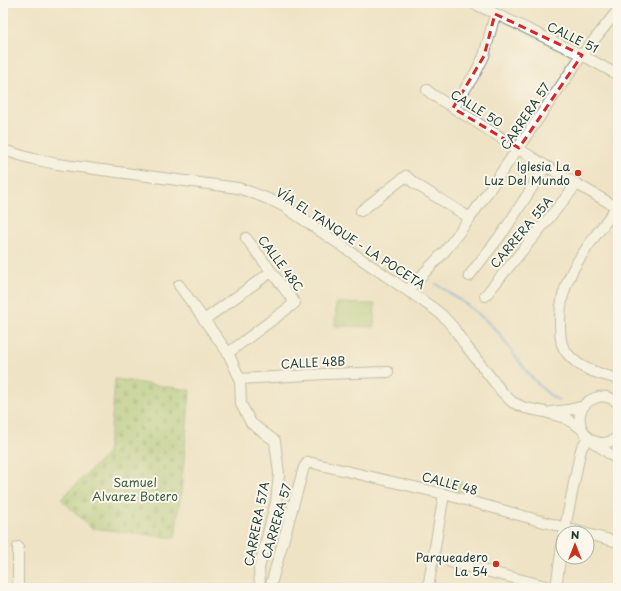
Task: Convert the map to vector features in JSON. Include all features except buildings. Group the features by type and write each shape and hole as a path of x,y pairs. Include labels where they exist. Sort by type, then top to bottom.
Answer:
{"street":[{"name":"CALLE 51","path":"473,3 582,55 618,75"},
{"path":"614,3 618,9"},
{"name":"CARRERA 57","path":"408,290 445,251 470,218 582,55 618,9"},
{"path":"453,108 476,72 484,56 495,14"},
{"name":"CALLE 50","path":"427,90 546,166 618,206"},
{"name":"VÍA EL TANQUE - LA POCETA","path":"3,150 33,160 213,184 238,188 258,194 285,208 433,308 448,321 502,392 512,402 524,408 545,412 568,410 584,406 598,397 617,400"},
{"path":"469,276 504,231 546,166"},
{"path":"361,211 406,176 414,183 470,218"},
{"name":"CARRERA 55A","path":"485,296 577,184"},
{"path":"618,206 578,259 562,296 559,312 562,346 568,354 582,366 618,379"},
{"name":"CALLE 48C","path":"228,353 295,303 246,238"},
{"path":"204,320 271,272"},
{"path":"179,285 228,353"},
{"name":"CARRERA 57A","path":"228,353 240,379 241,404 251,423 275,441 279,474 276,502 259,568 260,587"},
{"name":"CALLE 48B","path":"240,379 388,372"},
{"path":"584,406 580,416 581,428 584,433 589,439 618,460"},
{"name":"VÍA EL TANQUE - LA POCETA","path":"545,412 565,418 581,428"},
{"path":"589,439 602,443 618,437"},
{"path":"566,525 580,453 582,447 589,439"},
{"name":"CARRERA 57","path":"270,588 304,467 308,462"},
{"name":"CALLE 48","path":"308,462 444,494 555,530"},
{"path":"428,588 444,494"},
{"path":"595,536 618,542"},
{"path":"18,547 18,588"},
{"path":"450,562 555,588 559,565"}],"highlighted area":[{"path":"495,14 582,55 519,148 453,108 484,56"}],"green space":[{"path":"336,303 375,304 374,327 335,326"},
{"name":"Samuel Alvarez Botero","path":"115,379 190,390 182,482 175,538 91,528 61,499 107,454"},
{"path":"448,478 462,482 459,495 445,490"}],"waterway":[{"path":"436,284 468,306 490,324 538,384 545,391 560,401"}],"place":[{"name":"Iglesia La Luz Del Mundo","path":"578,173"},
{"name":"Parqueadero La 54","path":"496,564"}]}
